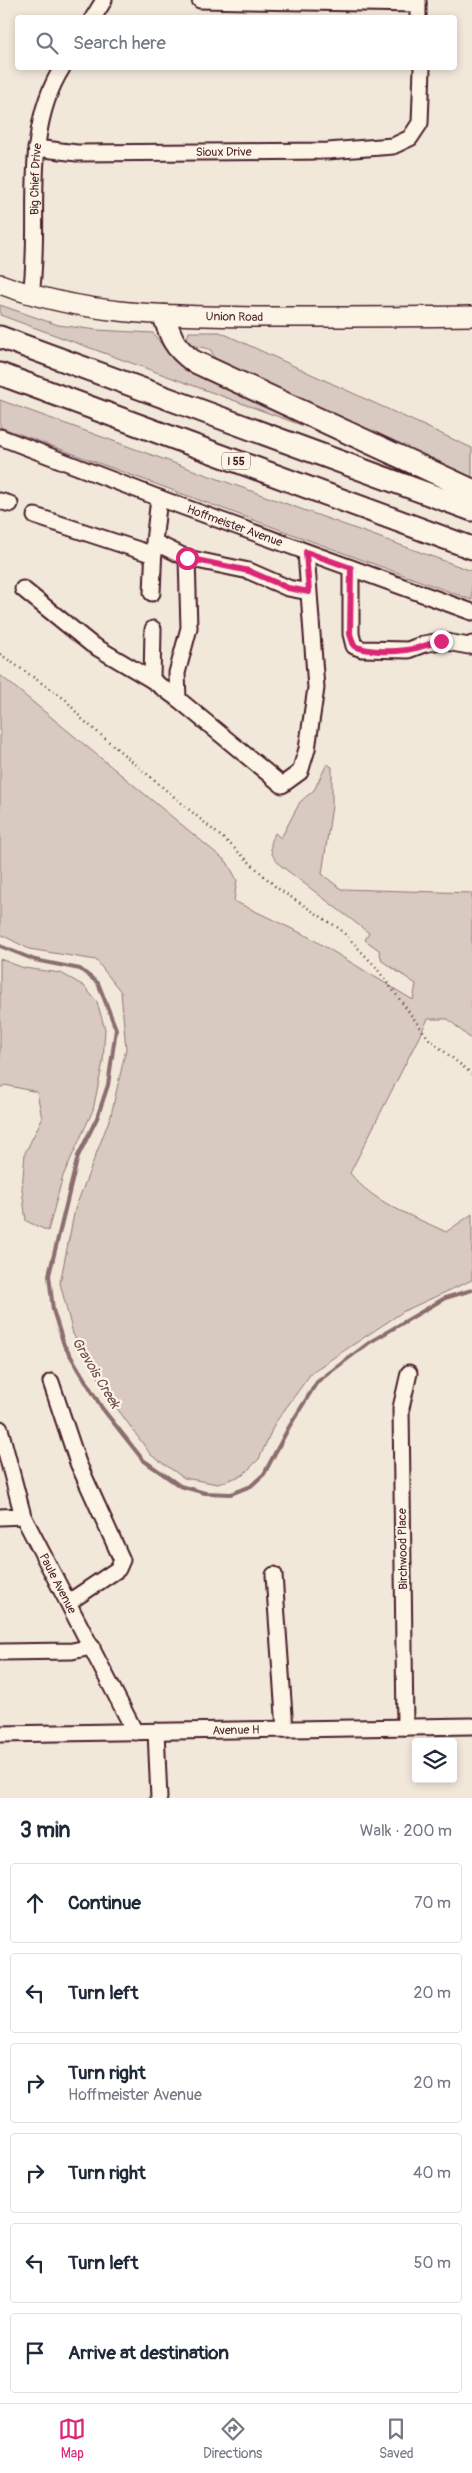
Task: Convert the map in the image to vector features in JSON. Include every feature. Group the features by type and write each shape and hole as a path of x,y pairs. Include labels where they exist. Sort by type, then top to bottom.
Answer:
{"highway":[{"path":"164,316 172,340 179,351 193,361 472,490"},
{"path":"0,337 472,510"},
{"name":"I 55","path":"0,374 472,548"}],"main road":[{"name":"Union Road","path":"0,284 31,295 100,310 164,316 472,316"}],"street":[{"path":"96,15 104,0"},
{"path":"200,0 418,7"},
{"name":"Big Chief Drive","path":"31,295 35,268 36,148 50,86 61,70"},
{"name":"Sioux Drive","path":"36,148 77,153 328,151 393,146 410,138 420,123 422,70"},
{"name":"Hoffmeister Avenue","path":"0,437 159,498 472,612"},
{"path":"152,593 159,498"},
{"path":"35,516 187,558 249,571 288,588 309,592"},
{"path":"23,589 91,644 152,680 178,699 282,785 300,772 307,749 316,688 306,552"},
{"path":"178,699 177,673 189,628 187,558"},
{"path":"351,568 350,634 354,646 362,649 408,650 424,644 441,641 472,644"},
{"path":"152,680 153,629"},
{"name":"Birchwood Place","path":"405,1726 401,1408 409,1373"},
{"path":"51,1382 78,1463 122,1560 118,1569 68,1602"},
{"name":"Paule Avenue","path":"0,1429 23,1516 135,1732"},
{"path":"0,1517 23,1516"},
{"path":"274,1575 285,1728"},
{"path":"0,1652 72,1651 92,1647"},
{"name":"Avenue H","path":"0,1734 472,1726"},
{"path":"156,1731 159,1798"}],"path":[{"path":"0,654 66,700 82,719 231,845 276,888 340,930 375,966 430,1039 472,1074"}],"shaded area":[{"path":"0,305 58,325 97,330 153,333 179,363 334,437 0,315"},
{"path":"189,332 220,332 472,448 472,480 214,358 211,350 192,345 186,341"},
{"path":"0,400 472,571 472,600 0,427"},
{"path":"0,675 227,862 237,880 234,901 309,937 413,1000 416,984 382,961 379,950 365,940 369,933 280,865 271,850 271,843 275,833 281,838 300,802 314,790 327,764 332,767 332,806 322,874 341,889 472,893 472,1040 448,1019 428,1019 350,1173 370,1193 382,1201 446,1232 472,1214 472,1280 404,1311 312,1372 275,1423 259,1459 243,1475 218,1484 184,1478 151,1455 114,1404 73,1334 60,1283 75,1209 111,1115 126,1049 121,992 96,960 29,949 0,934"},
{"path":"0,959 24,968 61,973 84,986 97,1002 105,1029 103,1062 93,1110 63,1176 48,1231 26,1221 22,1189 25,1153 42,1119 37,1092 5,1085 0,1088"}],"waterway":[{"name":"Gravois Creek","path":"0,946 35,960 80,969 98,983 116,1029 108,1085 97,1118 78,1156 49,1275 53,1310 64,1345 102,1408 143,1460 180,1486 205,1493 231,1494 251,1486 264,1474 289,1427 317,1382 370,1342 445,1298 472,1290"}],"route":[{"path":"187,558 249,571 288,588 309,592 306,552 351,568 350,634 354,646 362,649 408,650 424,644 441,641"}]}
